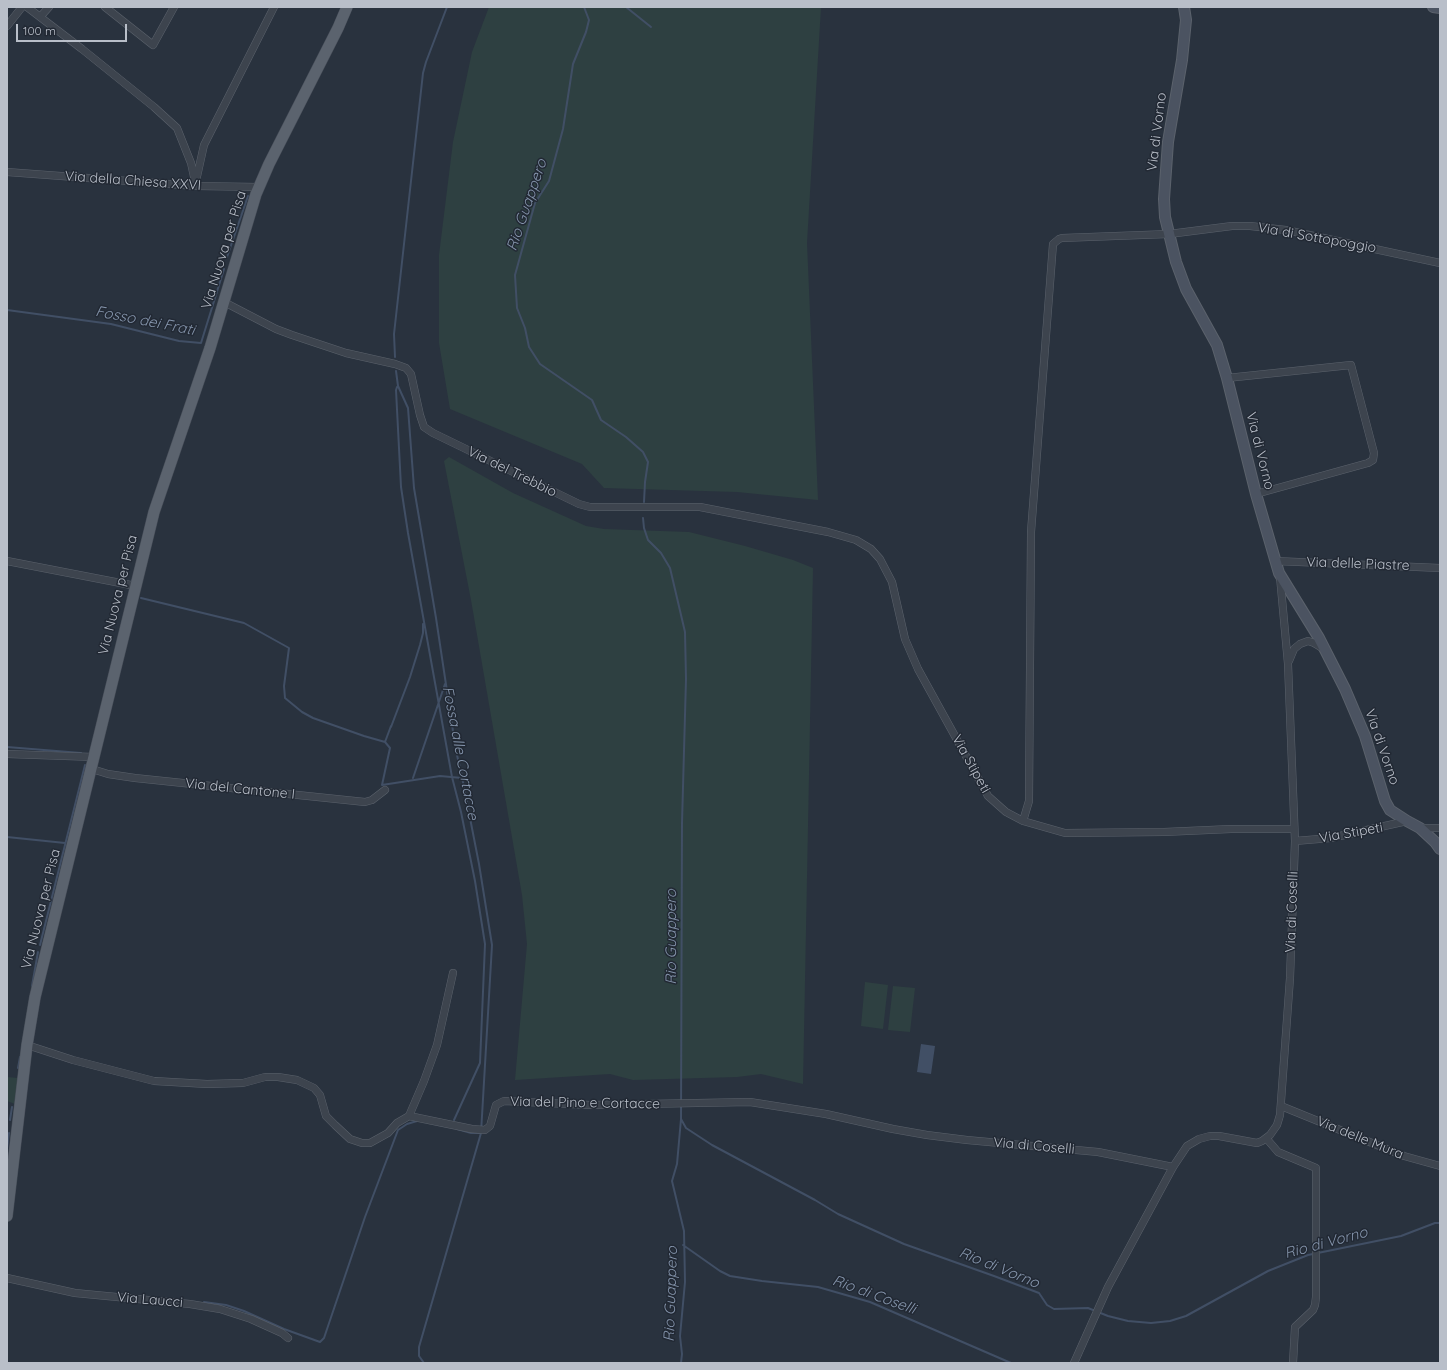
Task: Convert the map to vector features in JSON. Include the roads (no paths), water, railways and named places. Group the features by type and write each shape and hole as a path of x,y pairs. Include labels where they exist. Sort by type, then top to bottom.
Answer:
{"main road":[{"name":"Via Nuova per Pisa","path":"7,1216 27,1045 40,974 92,769 154,512 210,348 259,187 347,7"}],"street":[{"path":"7,26 22,7"},
{"path":"27,7 154,107 177,128 191,163 196,186"},
{"path":"40,17 49,7"},
{"path":"105,7 153,45 174,7"},
{"path":"196,186 204,145 274,7"},
{"name":"Via di Vorno","path":"1184,7 1186,20 1182,60 1167,149 1164,199 1165,217 1176,262 1186,289 1217,345 1228,378 1256,494 1279,573 1319,638 1345,689 1365,736 1385,801 1390,810 1420,828 1435,842 1440,849"},
{"name":"Via di Vorno","path":"1186,20 1191,7"},
{"path":"1433,7 1440,8"},
{"name":"Via della Chiesa XXVI","path":"7,172 196,186 259,187"},
{"name":"Via di Sottopoggio","path":"1023,821 1029,801 1031,532 1052,247 1056,241 1062,238 1169,234 1232,226 1268,227 1440,263"},
{"name":"Via del Trebbio","path":"224,302 292,336 346,353 395,364 406,368 411,374 420,415 424,426 433,433 579,504 590,507 700,507 828,532 856,540"},
{"path":"1228,378 1351,365 1374,453 1373,460 1368,463 1256,494"},
{"name":"Via Stipeti","path":"856,540 871,549 888,573 892,582 905,639 918,669 988,796 1006,812 1023,821 1066,833 1294,829"},
{"path":"7,561 136,586"},
{"name":"Via delle Piastre","path":"1276,561 1440,568"},
{"name":"Via di Coselli","path":"1266,1138 1277,1125 1281,1106 1290,978 1295,841 1288,664 1279,573"},
{"path":"1288,664 1294,649 1300,644 1308,641 1324,650"},
{"path":"7,754 94,757"},
{"name":"Via del Cantone I","path":"92,769 108,774 135,778 365,802 372,800 385,790"},
{"name":"Via Stipeti","path":"1295,841 1331,838 1407,821"},
{"path":"1420,828 1440,828"},
{"path":"27,1045 73,1060 154,1081 207,1084 243,1083 265,1078 278,1077 297,1080 314,1088 320,1095 326,1116 350,1139 362,1143 370,1143 388,1133 397,1123 409,1116 437,1045 453,973"},
{"name":"Via del Pino e Cortacce","path":"409,1116 482,1130 490,1126 496,1105 504,1101 590,1106 750,1102 826,1114 893,1129"},
{"name":"Via delle Mura","path":"1281,1106 1404,1156 1440,1166"},
{"name":"Via di Coselli","path":"893,1129 967,1140 1098,1152 1173,1167"},
{"path":"1074,1363 1100,1303 1173,1167 1187,1146 1204,1137 1219,1136 1257,1143 1266,1138 1278,1152 1316,1168 1315,1305 1313,1310 1295,1328 1293,1363"},
{"name":"Via Laucci","path":"7,1278 75,1293 190,1304 220,1309 251,1319 282,1333 288,1338"}],"water":[{"path":"921,1044 935,1046 931,1074 917,1072"}],"waterway":[{"path":"395,357 394,334 423,73 447,7"},
{"name":"Rio Guappero","path":"584,7 589,20 586,32 573,64 563,129 549,181 535,203 515,275 517,308 525,328 529,347 540,364 592,400 601,420 626,437 643,452 648,462 644,502"},
{"path":"626,7 651,27"},
{"name":"Fosso dei Frati","path":"227,257 248,196"},
{"name":"Fosso dei Frati","path":"7,310 111,324 179,341 201,343 224,269"},
{"path":"396,371 398,386 408,408 414,488 436,618 456,751 479,864 492,945 481,1133 419,1347 419,1356 424,1363"},
{"name":"Fossa alle Cortacce","path":"397,387 401,487 408,533 452,777 461,812 475,881 485,944 480,1063 454,1120"},
{"name":"Rio Guappero","path":"643,518 644,528 648,540 661,553 670,568 685,632 686,679 682,823 681,1119 677,1164 672,1181 684,1231 685,1282 680,1336 682,1354 681,1363"},
{"path":"141,598 244,623 289,648 284,686 285,698 302,712 313,718 385,742 390,748 382,785 440,776 462,778"},
{"path":"391,727 410,677 420,645 423,633 423,624"},
{"path":"413,778 445,684"},
{"path":"385,742 391,726"},
{"path":"7,747 81,753"},
{"path":"40,945 85,765"},
{"path":"7,837 65,843"},
{"path":"32,986 38,952"},
{"path":"18,1068 20,1057"},
{"path":"10,1120 12,1107"},
{"name":"Rio di Vorno","path":"681,1119 686,1128 712,1145 815,1200 838,1214 904,1244 1039,1293 1047,1305 1054,1309 1088,1308 1108,1316 1128,1321 1151,1323 1170,1321 1186,1316 1268,1271 1308,1255 1401,1236 1435,1223 1440,1223"},
{"path":"204,1302 226,1305 244,1311 284,1329 320,1342 324,1338 365,1217 398,1130 407,1124 417,1121"},
{"path":"457,1129 471,1133 481,1133"},
{"path":"7,1149 9,1133"},
{"name":"Rio di Coselli","path":"683,1245 720,1271 730,1276 818,1287 870,1302 1011,1363"}]}
